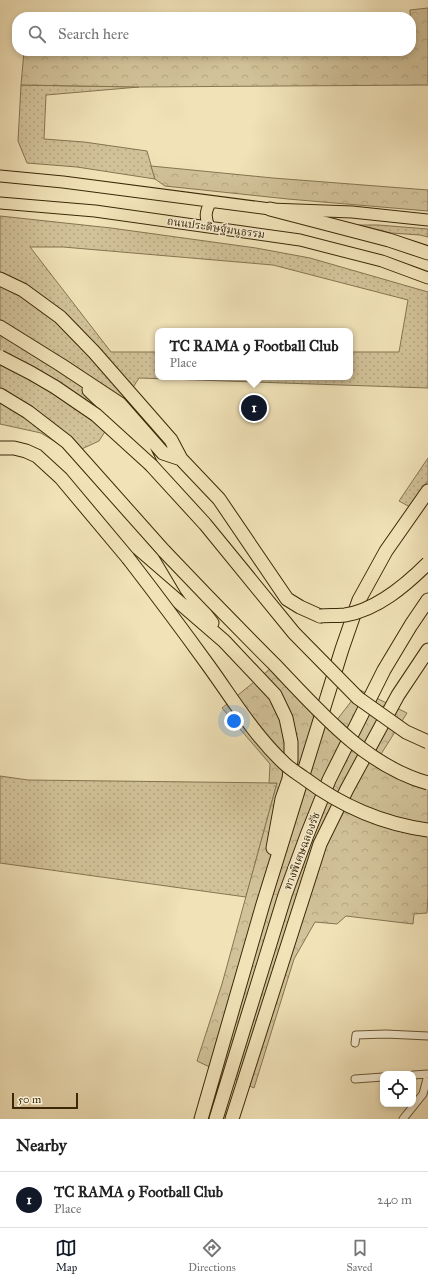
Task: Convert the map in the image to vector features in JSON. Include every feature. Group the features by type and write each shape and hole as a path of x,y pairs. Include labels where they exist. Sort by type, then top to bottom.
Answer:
{"highway":[{"path":"270,209 389,240 428,253"},
{"path":"0,279 23,290 60,316 94,352 171,440 181,459 219,500 287,599 320,616 345,615 380,602 411,580 428,563"},
{"path":"0,327 120,404 163,453 181,459"},
{"path":"0,357 55,387 96,415 151,465 204,524 294,633 358,698 406,732 428,742"},
{"path":"61,365 137,436 151,465"},
{"path":"0,395 28,412 67,442 164,551 339,731 387,766 415,780 428,783"},
{"path":"0,448 14,448 37,456 61,478 128,558 178,623 246,718 268,746 285,764 320,790 364,814 406,828 428,830"},
{"path":"201,1119 263,904 342,649 359,600 386,551 428,491"},
{"path":"164,551 186,588 224,641"},
{"path":"128,558 224,641 275,695 286,718 291,760 289,779 282,799 263,904"},
{"name":"ทางพิเศษฉลองรัช","path":"216,1119 285,895 329,780 384,670 428,600"},
{"name":"ทางพิเศษฉลองรัช","path":"232,1119 320,844 347,789 398,694 428,650"}],"main road":[{"path":"0,176 63,182 270,209 352,212 428,220"},
{"path":"209,227 206,218 206,209 211,202"},
{"name":"ถนนประดิษฐ์มนูธรรม","path":"0,203 96,211 300,240 382,261 428,278"}],"street":[{"path":"355,1043 356,1035 386,1034 428,1036"},
{"path":"403,1119 423,1094 428,1075 416,1075"},
{"path":"355,1079 380,1077"}],"green space":[{"path":"428,8 428,85 139,87 21,85 24,56 416,56 416,12 410,12 410,10"},
{"path":"21,85 139,87 46,95 44,139 84,142 147,151 155,179 77,167 27,163 18,141"},
{"path":"151,166 273,178 428,190 428,211 288,199 165,186 155,179"},
{"path":"0,216 111,228 256,248 310,258 428,292 428,388 197,380 353,380 353,352 399,352 408,300 273,265 63,247 30,247 111,352 155,352 155,379 139,378 99,441 73,453 41,433 0,424"},
{"path":"359,225 428,229 428,237 391,233"},
{"path":"428,458 428,481 410,507 399,501"},
{"path":"270,669 329,730 360,690 407,713 376,762 428,787 428,896 427,913 414,914 413,924 346,916 337,924 315,922 294,959 254,1088 197,1061 222,984 277,783 269,783 270,764 222,708"},
{"path":"0,776 28,780 277,783 246,897 0,863"}],"place":[{"name":"TC RAMA 9 Football Club","path":"254,408"}]}
